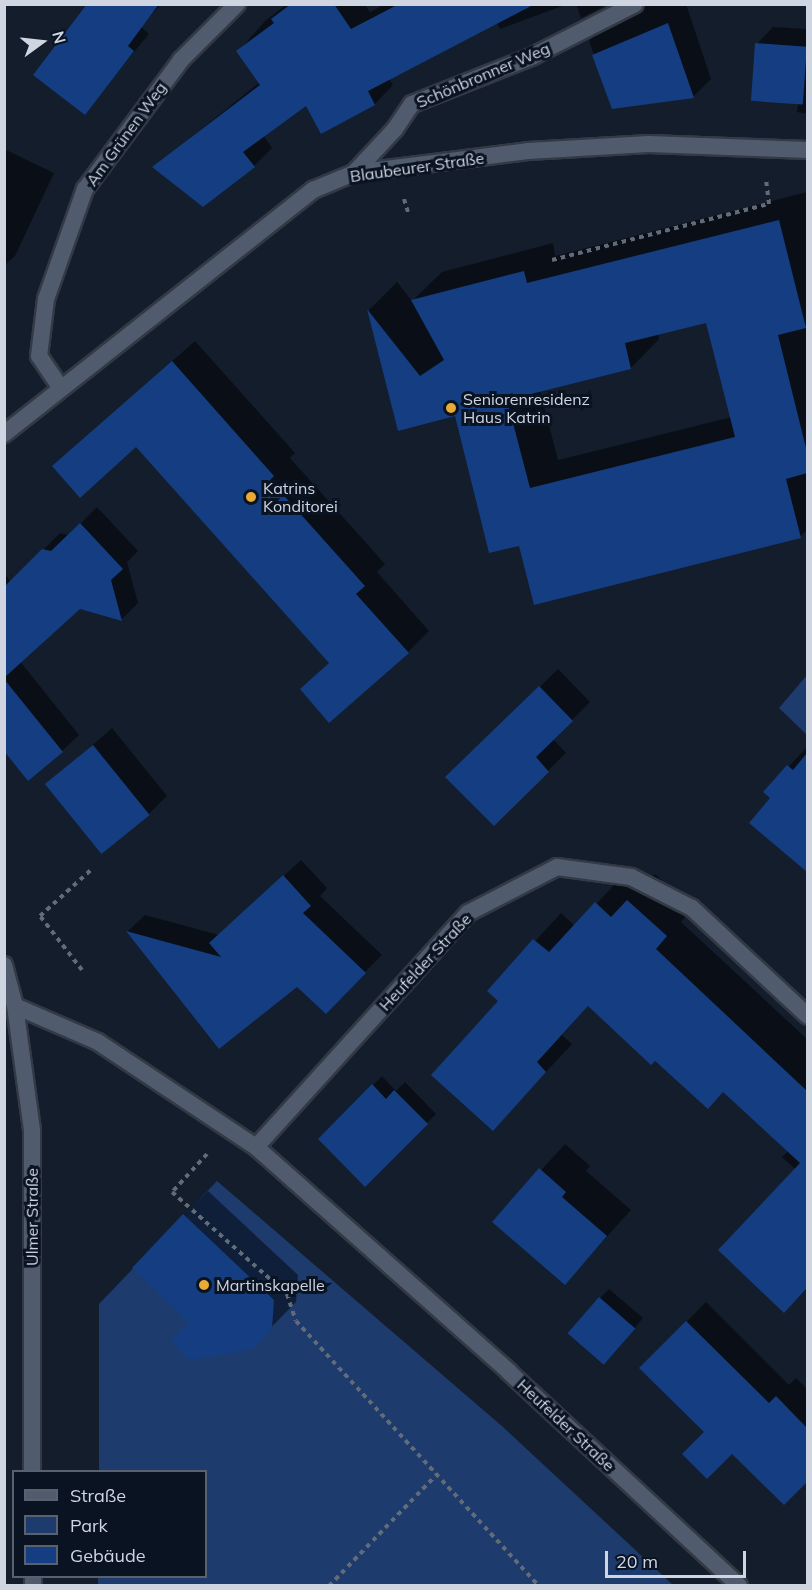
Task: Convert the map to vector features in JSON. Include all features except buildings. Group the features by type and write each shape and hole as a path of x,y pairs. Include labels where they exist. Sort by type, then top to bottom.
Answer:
{"street":[{"name":"Am Grünen Weg","path":"60,387 39,356 46,299 85,189 181,60 237,4"},
{"name":"Schönbronner Weg","path":"354,172 395,129 411,104 533,56 635,4"},
{"name":"Blaubeurer Straße","path":"4,434 60,387 314,190 354,172 550,150 649,144 807,150"},
{"name":"Heufelder Straße","path":"256,1148 468,913 557,867 631,877 692,908 807,1016"},
{"name":"Ulmer Straße","path":"4,965 15,1006 32,1130 32,1470"},
{"name":"Heufelder Straße","path":"15,1006 99,1042 256,1148 509,1372 739,1586"}],"path":[{"path":"552,260 769,204 760,148"},
{"path":"82,970 40,915 93,869"},
{"path":"229,1129 172,1192 287,1294 296,1321 539,1586"},
{"path":"329,1586 436,1474"}],"green space":[{"path":"807,675 807,735 779,708"},
{"path":"217,1181 503,1427 673,1585 98,1586 98,1578 207,1578 207,1470 99,1470 99,1304"}],"place":[{"name":"Seniorenresidenz Haus Katrin","path":"451,408"},
{"name":"Katrins Konditorei","path":"251,497"},
{"name":"Martinskapelle","path":"204,1285"}]}
